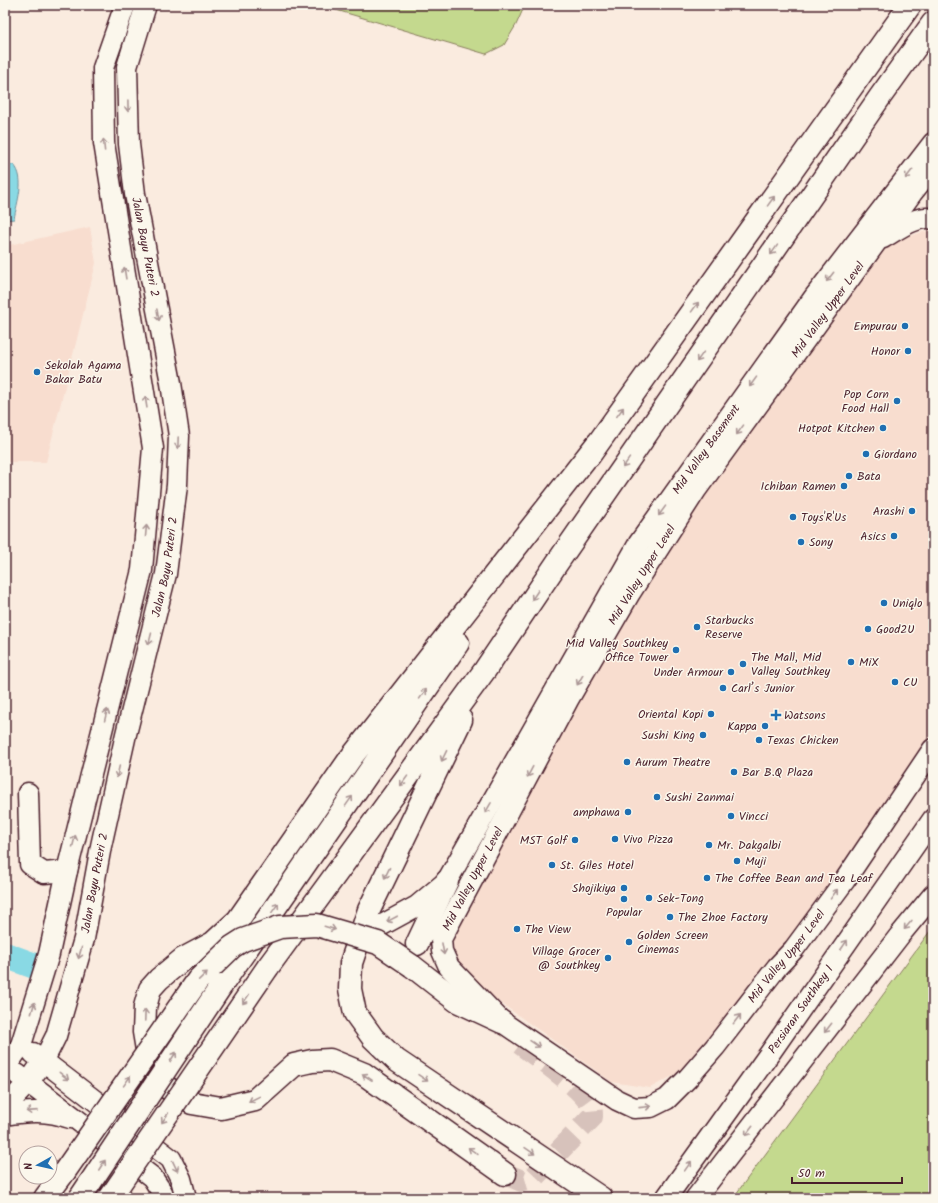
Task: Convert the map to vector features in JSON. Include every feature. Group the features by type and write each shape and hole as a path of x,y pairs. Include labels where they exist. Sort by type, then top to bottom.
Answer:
{"highway":[{"path":"852,88 898,5"},
{"path":"80,1198 221,986 597,444 910,5"},
{"path":"110,1198 268,967 485,670 561,557 880,96 933,23"},
{"path":"880,96 933,38"},
{"path":"505,1174 364,1074 330,1060 312,1061 294,1065 255,1100 221,1108 192,1103 166,1087 149,1062 144,1032 145,1007 150,989 159,979 183,959 213,943 238,920 350,759 597,444"},
{"path":"485,670 369,910 351,963 350,989 355,1013 373,1038 396,1060 600,1198"},
{"path":"417,944 447,881"},
{"path":"45,1198 198,980 232,947 259,933 280,927 317,925 378,943 412,966 457,1001 502,1022"}],"street":[{"name":"Jalan Bayu Puteri 2","path":"6,1067 21,1045 49,954 67,871 142,570 153,448 104,143 104,68 125,5"},
{"name":"Jalan Bayu Puteri 2","path":"5,1107 28,1083 44,1060 56,1036 84,938 126,734 166,574 177,485 179,436 171,383 135,194 129,144 127,67 146,5"},
{"name":"Mid Valley Basement","path":"508,775 639,543 816,296 933,143"},
{"name":"Mid Valley Upper Level","path":"933,167 912,193 696,490 630,593 568,700 441,939 442,951 449,967 502,1022 617,1100 634,1108 651,1107 667,1099 715,1047 777,967 794,949 845,880 933,749"},
{"name":"Mid Valley Upper Level","path":"879,240 915,222 924,219 933,219"},
{"path":"361,932 384,924 418,906 447,881 508,775 568,700"},
{"path":"28,793 30,864 44,873 67,871"},
{"name":"Persiaran Southkey 1","path":"666,1198 770,1054 898,867 933,819"},
{"path":"696,1198 900,935 933,895"},
{"path":"21,1045 44,1060 171,1159 181,1179 186,1198"},
{"path":"6,1067 83,1122 152,1176 164,1198"},
{"path":"5,1115 39,1111 58,1113 83,1122"}],"shaded area":[{"name":"Sekolah Agama Bakar Batu","path":"90,227 96,263 46,462 5,462 5,246"},
{"name":"The Mall, Mid Valley Southkey","path":"933,229 933,737 852,859 765,974 678,1073 650,1088 612,1082 474,984 454,964 447,942 625,612 705,488 883,244"}],"green space":[{"path":"319,5 525,5 516,25 504,45 486,54"},
{"path":"933,927 933,1198 733,1198"}],"water":[{"path":"5,164 14,165 18,171 20,191 14,219 5,220"}],"waterway":[{"path":"5,955 32,965"}],"tunnel":[{"path":"505,1174 522,1181 533,1178 592,1117 590,1104 583,1095 566,1079 517,1041"}],"place":[{"name":"Empurau","path":"905,326"},
{"name":"Honor","path":"908,351"},
{"name":"Sekolah Agama Bakar Batu","path":"37,372"},
{"name":"Pop Corn Food Hall","path":"897,401"},
{"name":"Hotpot Kitchen","path":"883,428"},
{"name":"Giordano","path":"866,454"},
{"name":"Bata","path":"849,476"},
{"name":"Ichiban Ramen","path":"844,486"},
{"name":"Arashi","path":"912,511"},
{"name":"Toys'R'Us","path":"793,517"},
{"name":"Asics","path":"894,536"},
{"name":"Sony","path":"801,542"},
{"name":"Uniqlo","path":"884,603"},
{"name":"Starbucks Reserve","path":"697,627"},
{"name":"Good2U","path":"868,629"},
{"name":"Mid Valley Southkey Office Tower","path":"676,650"},
{"name":"MiX","path":"851,662"},
{"name":"The Mall, Mid Valley Southkey","path":"743,664"},
{"name":"Under Armour","path":"731,672"},
{"name":"CU","path":"895,682"},
{"name":"Carl’s Junior","path":"723,688"},
{"name":"Oriental Kopi","path":"711,714"},
{"name":"Watsons","path":"776,715"},
{"name":"Kappa","path":"765,726"},
{"name":"Sushi King","path":"703,735"},
{"name":"Texas Chicken","path":"759,740"},
{"name":"Aurum Theatre","path":"627,762"},
{"name":"Bar B.Q Plaza","path":"734,772"},
{"name":"Sushi Zanmai","path":"657,797"},
{"name":"amphawa","path":"628,812"},
{"name":"Vincci","path":"731,816"},
{"name":"Vivo Pizza","path":"615,839"},
{"name":"MST Golf","path":"575,840"},
{"name":"Mr. Dakgalbi","path":"709,845"},
{"name":"Muji","path":"737,861"},
{"name":"St. Giles Hotel","path":"552,865"},
{"name":"The Coffee Bean and Tea Leaf","path":"707,878"},
{"name":"Shojikiya","path":"624,888"},
{"name":"Sek-Tong","path":"649,898"},
{"name":"Popular","path":"624,899"},
{"name":"The Zhoe Factory","path":"670,917"},
{"name":"The View","path":"517,929"},
{"name":"Golden Screen Cinemas","path":"629,942"},
{"name":"Village Grocer @ Southkey","path":"608,958"}]}
